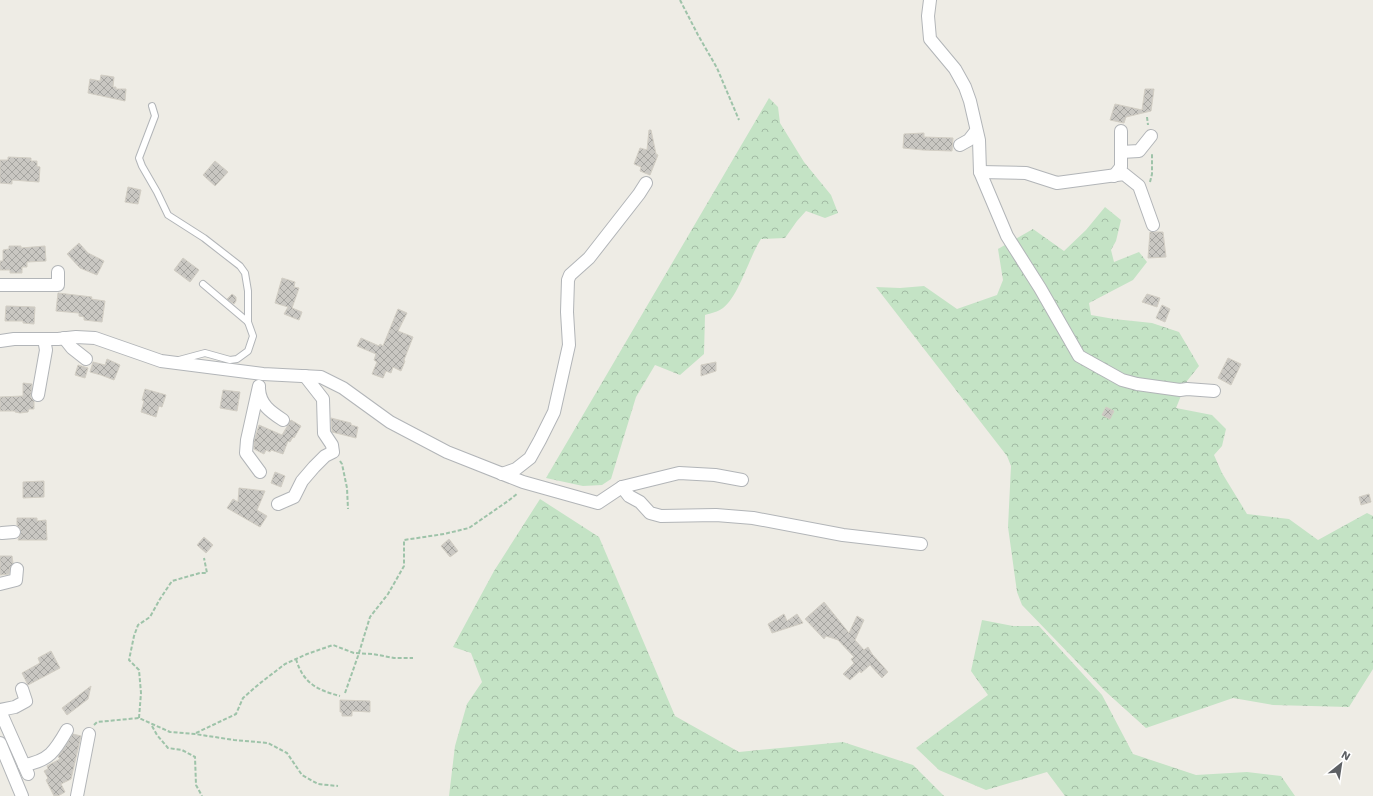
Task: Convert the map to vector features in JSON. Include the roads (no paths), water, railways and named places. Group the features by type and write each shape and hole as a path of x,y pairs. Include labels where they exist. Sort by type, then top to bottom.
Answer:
{"street":[{"path":"930,0 928,16 930,39 955,69 965,86 979,140 980,172 1007,236 1040,288 1079,356 1122,380 1137,384 1180,390 1214,390"},
{"path":"960,145 969,140 976,131"},
{"path":"1114,176 1121,166 1121,131"},
{"path":"1121,152 1139,151 1151,136"},
{"path":"980,172 1026,174 1057,183 1124,174 1139,186 1153,225"},
{"path":"507,476 530,458 554,412 569,345 567,306 568,280 570,274 589,258 646,183"},
{"path":"0,285 58,285 58,272"},
{"path":"0,341 14,339 76,337 94,338 136,353 165,361 259,380 306,376 321,377 343,388 390,422 447,452 523,482 598,503 622,487 679,472 715,475 742,480"},
{"path":"64,338 72,348 86,359"},
{"path":"38,395 46,350 44,339"},
{"path":"278,504 294,496 302,481 314,467 325,456 333,452 332,445 324,433 322,400 306,376"},
{"path":"259,380 260,397 267,409 283,420"},
{"path":"259,380 247,440 246,453 260,472"},
{"path":"622,487 629,496 640,502 650,513 661,516 716,515 753,518 843,535 921,544"},
{"path":"0,584 16,580 17,569"},
{"path":"22,689 26,701 15,707 0,710 26,770 48,757 67,730"},
{"path":"77,796 89,734"},
{"path":"0,743 22,796"}],"lane":[{"path":"152,106 155,116 140,158 142,166 168,215 204,238 240,266 245,273 248,291 248,322 253,336 248,351 237,359 230,360 204,353 184,359 165,361"},
{"path":"202,284 248,322"}]}
